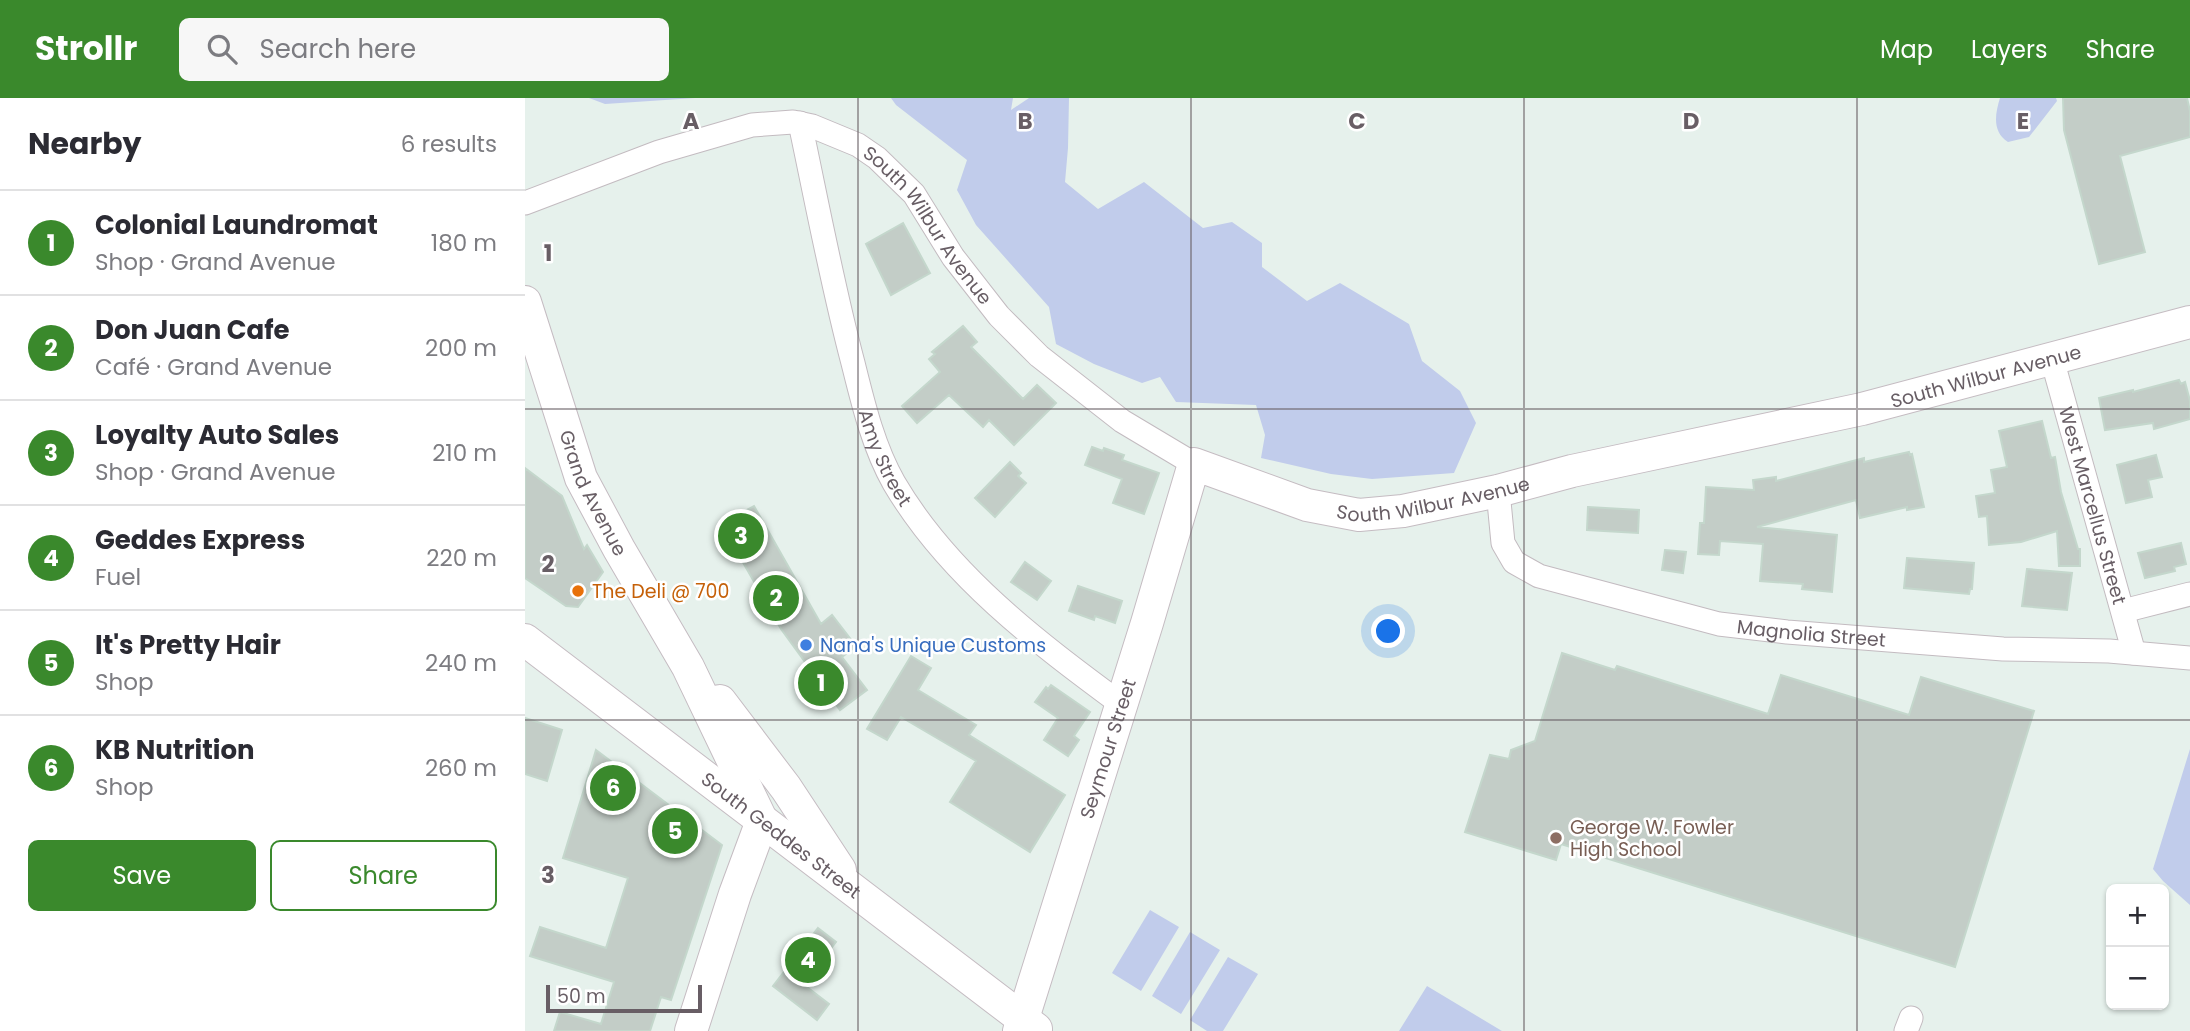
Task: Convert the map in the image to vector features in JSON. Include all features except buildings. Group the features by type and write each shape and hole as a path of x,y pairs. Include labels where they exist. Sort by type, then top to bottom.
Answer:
{"street":[{"name":"South Wilbur Avenue","path":"525,203 659,152 753,125 793,122 859,145 877,158 913,194 953,257 999,316 1039,356 1122,421 1194,464 1307,505 1359,515 1403,511 1498,491 1571,471 1862,408 2190,322"},
{"name":"Amy Street","path":"800,124 842,322 869,428 893,482 924,527 980,591 1055,655 1121,704"},
{"name":"Grand Avenue","path":"525,302 581,478 688,667 762,821"},
{"name":"West Marcellus Street","path":"2052,359 2134,653"},
{"name":"Seymour Street","path":"1026,1027 1194,464"},
{"name":"Magnolia Street","path":"1498,491 1503,543 1514,562 1539,576 1719,624 2003,649 2134,653 2190,658"},
{"path":"2123,611 2190,594"},
{"name":"South Geddes Street","path":"525,640 851,887 1026,1027"},
{"path":"688,667 702,677 778,777 851,887"},
{"path":"691,1031 735,894 762,821"}],"shaded area":[{"path":"589,98 695,98 605,104"},
{"path":"891,98 1013,98 1011,110 1029,98 1069,98 1065,182 1098,209 1144,182 1203,228 1232,222 1262,243 1262,267 1307,301 1340,283 1409,324 1422,361 1460,391 1476,423 1454,473 1372,479 1331,474 1261,458 1265,435 1256,405 1176,402 1160,377 1142,383 1094,364 1056,344 1049,307 976,225 957,190 967,160 896,105"},
{"path":"2000,98 2056,98 2057,101 2029,137 2008,142 1997,128 1996,116"},
{"path":"2190,749 2190,905 2153,869"},
{"path":"1150,910 1179,927 1141,991 1112,973"},
{"path":"1190,932 1220,950 1181,1014 1152,996"},
{"path":"1228,957 1258,974 1223,1031 1207,1031 1190,1020"},
{"path":"1427,986 1502,1031 1399,1031"}],"place":[{"name":"Loyalty Auto Sales","path":"741,536"},
{"name":"The Deli @ 700","path":"578,591"},
{"name":"Don Juan Cafe","path":"776,598"},
{"name":"Nana's Unique Customs","path":"806,645"},
{"name":"Colonial Laundromat","path":"821,683"},
{"name":"KB Nutrition","path":"613,788"},
{"name":"It's Pretty Hair","path":"675,831"},
{"name":"George W. Fowler High School","path":"1556,838"},
{"name":"Geddes Express","path":"808,960"}]}
